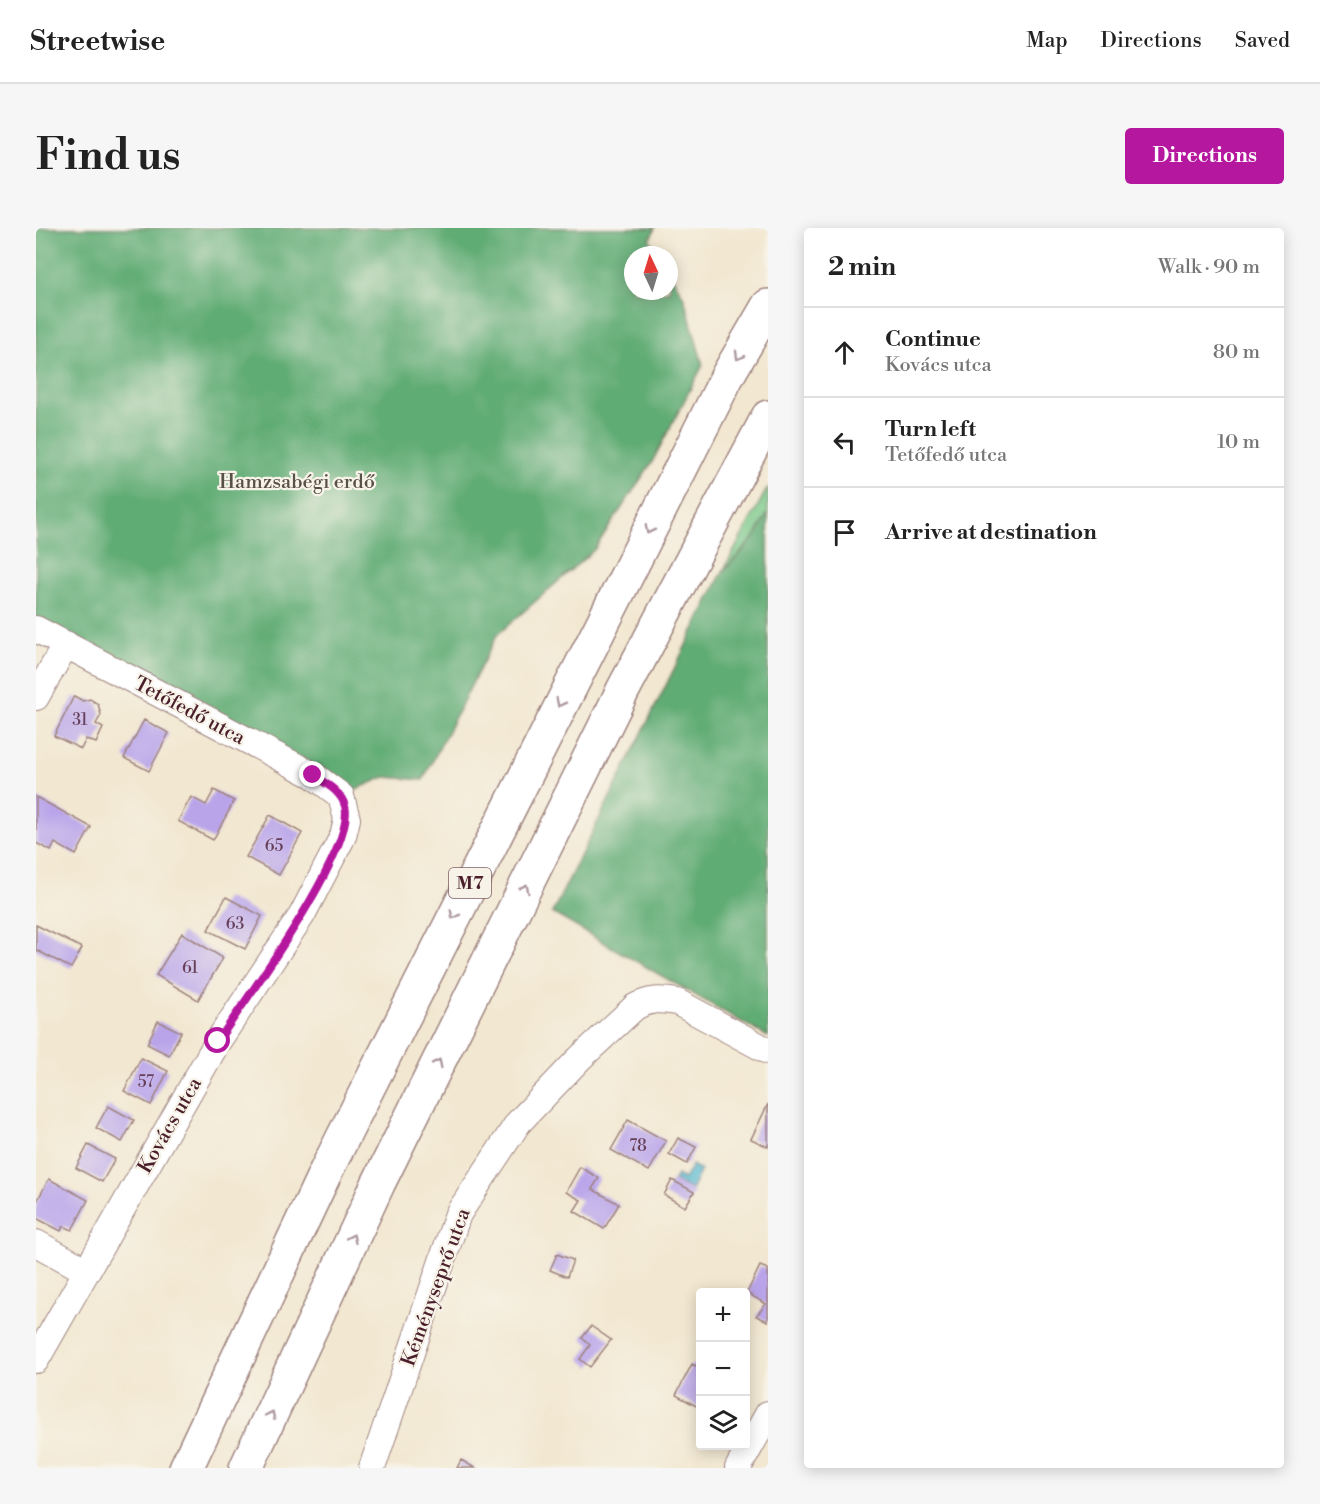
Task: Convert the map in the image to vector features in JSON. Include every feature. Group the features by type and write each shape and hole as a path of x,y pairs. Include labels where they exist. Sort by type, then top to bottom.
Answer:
{"highway":[{"name":"M7","path":"186,1468 368,1086 702,426 768,306"},
{"name":"M7","path":"246,1468 360,1221 623,690 768,417"}],"street":[{"name":"Tetőfedő utca","path":"36,629 313,775 341,796"},
{"path":"36,697 66,644"},
{"name":"Kovács utca","path":"36,1360 85,1270 218,1041 302,915 343,836 347,819 341,796"},
{"name":"Kéményseprő utca","path":"372,1468 458,1214 518,1123 579,1059 634,1007 655,1000 677,1002 768,1051"},
{"path":"36,1243 85,1270"},
{"path":"738,1468 768,1414"}],"green space":[{"name":"Hamzsabégi erdő","path":"36,228 655,228 650,240 654,246 624,246 624,300 678,300 678,287 684,297 703,365 652,462 594,550 497,635 423,780 385,777 341,796 36,629"},
{"path":"768,487 768,513 755,537 722,573"},
{"path":"768,513 768,1037 552,913 722,573 755,537"}],"water":[{"path":"692,1165 701,1170 691,1190 674,1180 677,1175 684,1179"}],"building":[{"path":"74,696 83,701 90,699 98,704 101,715 96,724 103,728 96,743 86,739 81,749 54,736"},
{"path":"144,720 169,733 149,771 124,758"},
{"path":"214,790 234,801 213,840 178,821 191,797 206,805"},
{"path":"36,797 91,827 76,855 55,843 51,851 36,843"},
{"path":"270,815 302,833 279,875 246,857"},
{"path":"226,897 262,916 245,949 208,930"},
{"path":"36,925 82,948 71,968 36,950"},
{"path":"182,933 223,958 198,1000 156,975"},
{"path":"158,1021 181,1032 169,1055 147,1044"},
{"path":"141,1058 168,1071 151,1105 124,1091"},
{"path":"768,1104 768,1147 751,1139"},
{"path":"108,1106 134,1120 122,1142 96,1128"},
{"path":"628,1120 666,1141 649,1171 611,1150"},
{"path":"678,1138 696,1147 687,1164 669,1154"},
{"path":"88,1145 115,1159 102,1182 76,1168"},
{"path":"580,1167 599,1178 592,1189 619,1204 604,1229 574,1211 581,1200 566,1192"},
{"path":"49,1179 88,1200 72,1230 64,1226 61,1231 36,1218 36,1203"},
{"path":"672,1180 694,1192 685,1207 664,1195"},
{"path":"557,1254 573,1260 567,1277 550,1270"},
{"path":"760,1266 768,1269 768,1321 756,1316 766,1304 750,1295 749,1288"},
{"path":"591,1326 611,1340 590,1367 580,1359 590,1345 582,1338"},
{"path":"692,1364 696,1366 696,1406 676,1395"},
{"path":"461,1460 475,1468 457,1468"}],"route":[{"path":"218,1041 302,915 343,836 347,819 341,796 328,784 313,775"}]}
